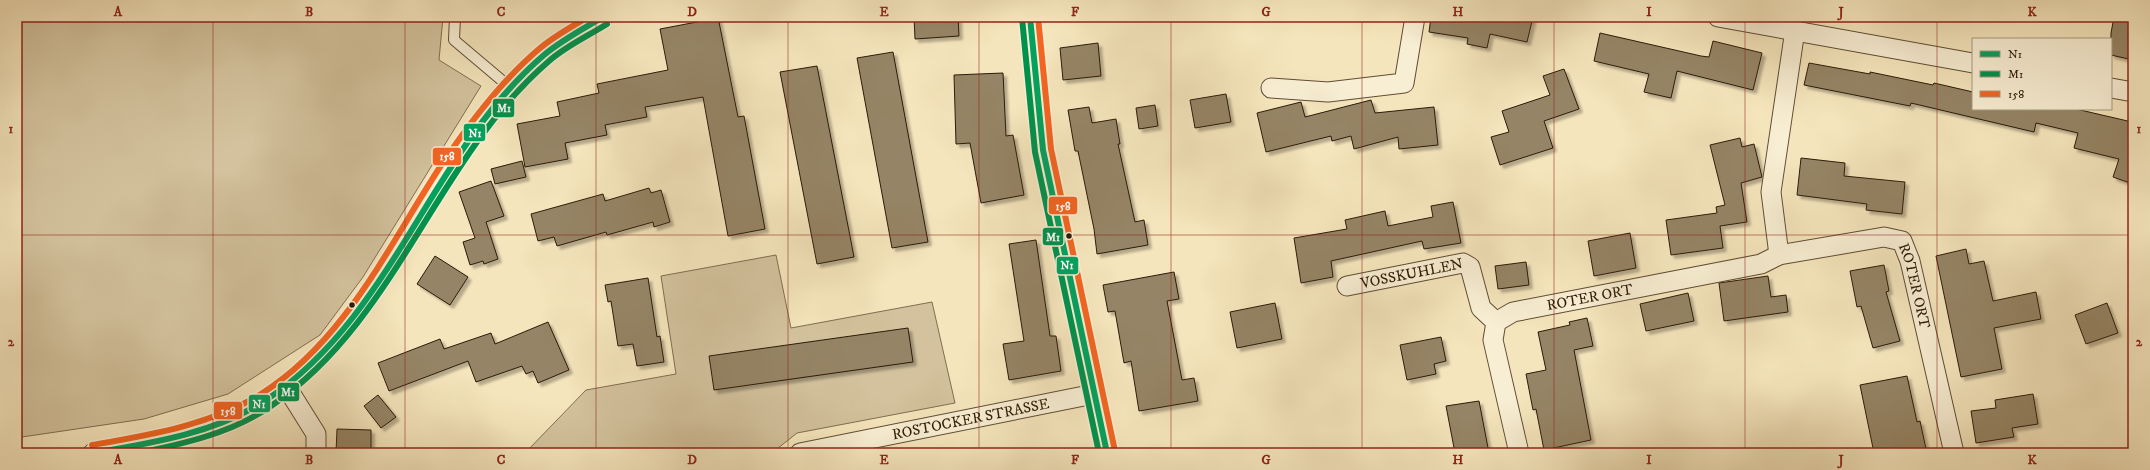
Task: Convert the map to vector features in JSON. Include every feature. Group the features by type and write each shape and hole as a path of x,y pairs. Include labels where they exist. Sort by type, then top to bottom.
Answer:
{"street":[{"path":"93,453 144,445 216,423 249,409 286,386 307,370 334,342 367,301 472,136 512,89 545,54 603,17"},
{"path":"1030,17 1035,82 1044,150 1107,453"},
{"path":"1271,88 1328,92 1404,83 1415,17"},
{"path":"1718,17 1786,25 1972,63"},
{"path":"1779,255 1772,192 1786,25"},
{"path":"2112,88 2133,92"},
{"name":"ROTER ORT","path":"1496,322 1513,312 1760,264 1779,255 1884,237 1902,241 1910,261 1954,453"},
{"name":"VOSSKUHLEN","path":"1347,286 1463,263 1470,267 1481,308 1496,322"},
{"path":"1496,322 1493,340 1519,453"},
{"path":"286,386 316,434 316,453"},
{"name":"ROSTOCKER STRASSE","path":"800,453 1094,394"}],"lane":[{"path":"455,17 454,40 512,89"}],"shaded area":[{"path":"17,17 443,17 439,60 481,86 363,277 320,335 228,394 144,419 22,437 20,453 17,453"},
{"path":"776,255 791,328 932,302 955,403 797,433 772,453 525,453 586,390 676,374 661,276"}],"building":[{"path":"702,17 718,17 738,117 744,116 765,229 728,236 703,97 645,107 647,117 605,125 607,135 565,143 568,159 525,167 517,124 560,116 557,102 599,93 597,84 668,70 660,29 702,21"},
{"path":"914,17 958,17 959,36 915,39"},
{"path":"1431,17 1533,17 1527,42 1490,34 1487,48 1467,44 1468,38 1429,32"},
{"path":"2114,17 2133,17 2133,60 2112,55 2111,33"},
{"path":"1600,33 1709,57 1713,41 1762,53 1753,90 1677,71 1671,98 1644,92 1649,74 1594,61"},
{"path":"1098,43 1101,76 1063,80 1060,48"},
{"path":"893,52 928,242 892,248 857,58"},
{"path":"1809,63 1870,74 1870,72 1933,85 1934,83 1972,92 1972,110 2080,110 2132,122 2133,184 2113,177 2119,159 2074,148 2078,133 2036,123 2034,132 1911,103 1910,106 1804,85"},
{"path":"817,66 854,257 817,264 780,72"},
{"path":"1564,69 1579,109 1544,121 1553,148 1500,165 1491,137 1509,132 1502,111 1550,95 1543,76"},
{"path":"1003,73 1006,136 1013,135 1024,195 981,203 970,143 956,144 954,75"},
{"path":"1226,94 1231,122 1195,128 1190,100"},
{"path":"1371,100 1375,113 1434,107 1438,145 1399,149 1398,137 1354,149 1351,136 1332,141 1331,136 1266,152 1257,113 1301,102 1305,117"},
{"path":"1155,105 1158,126 1139,129 1136,108"},
{"path":"1089,107 1092,123 1116,119 1120,144 1118,144 1135,222 1144,220 1148,245 1097,254 1094,229 1078,151 1075,151 1068,110"},
{"path":"1740,138 1742,147 1754,144 1762,177 1741,183 1747,222 1720,226 1723,248 1671,255 1666,220 1717,213 1716,207 1725,205 1710,145"},
{"path":"1801,158 1845,163 1844,176 1905,182 1902,214 1866,210 1867,204 1797,195"},
{"path":"522,161 526,177 495,184 491,169"},
{"path":"491,181 504,216 486,222 498,259 484,264 483,261 470,265 463,242 475,238 459,192"},
{"path":"649,188 651,193 661,190 670,222 654,227 653,222 607,235 606,232 557,246 554,237 538,241 531,214 603,194 605,201"},
{"path":"1453,202 1461,243 1424,249 1422,241 1331,261 1333,277 1301,283 1294,238 1347,229 1345,220 1385,211 1388,226 1433,217 1431,206"},
{"path":"1630,233 1636,268 1594,276 1588,241"},
{"path":"1036,240 1050,336 1056,336 1061,371 1009,380 1003,344 1024,341 1009,244"},
{"path":"1966,249 1969,264 1984,261 1993,301 2036,292 2041,319 1994,328 2002,369 1961,377 1936,256"},
{"path":"435,256 468,277 450,305 417,284"},
{"path":"1526,262 1529,285 1498,289 1495,266"},
{"path":"1884,265 1889,291 1886,292 1900,341 1873,348 1861,306 1857,307 1850,271"},
{"path":"1174,272 1179,299 1167,301 1182,380 1194,378 1198,401 1139,411 1131,361 1124,363 1115,311 1108,312 1103,285"},
{"path":"1768,276 1771,297 1786,295 1788,312 1724,321 1719,283"},
{"path":"648,278 657,337 660,336 664,362 637,366 633,344 618,346 611,301 608,302 605,285"},
{"path":"1688,293 1694,321 1646,331 1640,304"},
{"path":"1275,303 1282,339 1237,348 1230,312"},
{"path":"2107,303 2118,333 2086,344 2075,315"},
{"path":"1587,318 1593,346 1574,350 1591,440 1544,450 1536,409 1533,410 1526,374 1546,370 1538,332 1570,325 1569,322"},
{"path":"548,322 569,370 538,383 533,371 526,374 522,366 476,382 468,361 389,391 378,363 440,339 444,349 491,333 495,344"},
{"path":"908,328 913,362 714,390 709,356"},
{"path":"1441,337 1446,361 1434,364 1436,374 1407,380 1400,345"},
{"path":"1907,376 1917,422 1920,421 1926,449 1909,453 1874,453 1860,385"},
{"path":"2033,394 2038,424 2012,428 2014,437 1976,443 1971,411 1996,408 1995,400"},
{"path":"378,395 396,417 381,428 364,406"},
{"path":"1479,401 1489,453 1455,453 1446,406"},
{"path":"337,429 371,430 371,453 336,453"}],"transit line":[{"name":"158","path":"92,445 157,433 222,414 261,394 291,372 317,347 341,320 383,260 440,167 485,105 511,75 539,49 588,17"},
{"name":"N1","path":"93,453 160,441 205,429 226,421 266,400 310,365 347,324 380,280 470,138 505,94 544,55 603,17"},
{"name":"N1","path":"1030,17 1043,150 1107,453"},
{"name":"158","path":"1038,17 1051,149 1115,451"},
{"name":"M1","path":"1022,18 1035,152 1099,453"},
{"name":"M1","path":"138,453 190,441 240,423 271,406 315,371 352,330 385,285 475,144 510,100 549,61 570,46 607,24"}]}
